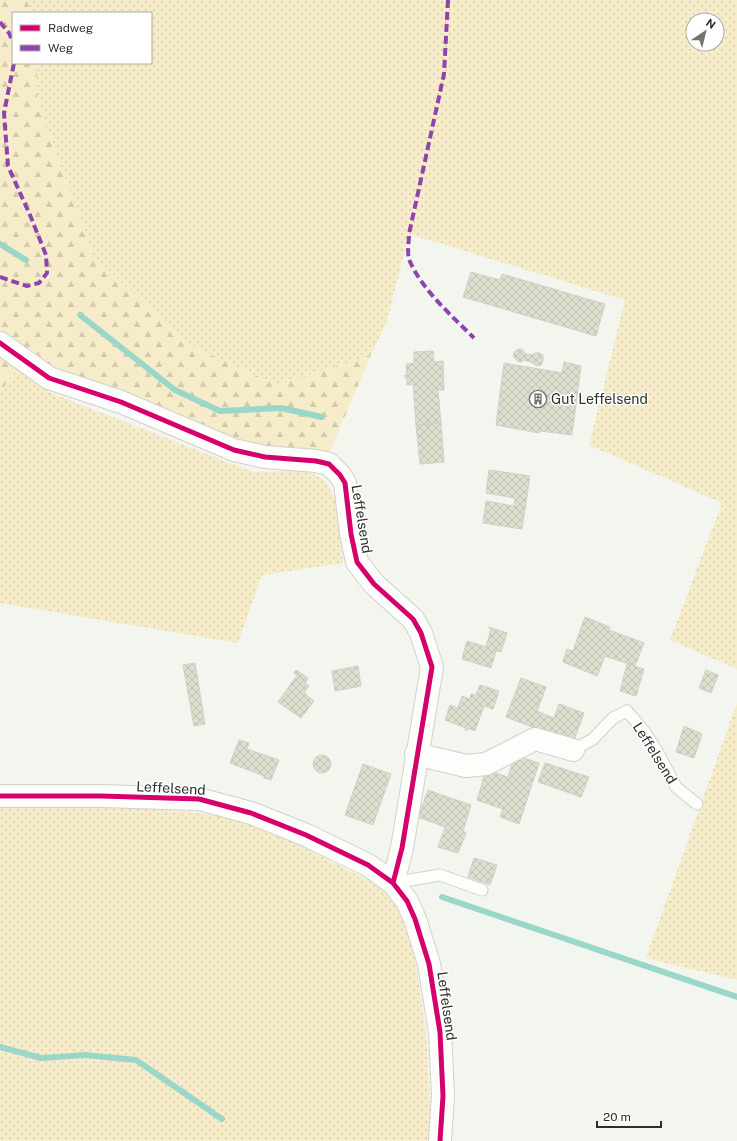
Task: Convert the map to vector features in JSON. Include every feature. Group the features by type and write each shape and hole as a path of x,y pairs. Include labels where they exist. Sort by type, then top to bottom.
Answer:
{"street":[{"name":"Leffelsend","path":"0,343 49,378 121,402 234,450 265,457 316,460 329,464 340,475 345,483 351,534 357,562 374,584 413,619 421,632 432,667 416,754 402,848 393,883"},
{"name":"Leffelsend","path":"416,754 466,766 486,764 535,739 573,750"},
{"name":"Leffelsend","path":"0,796 199,798 251,813 306,835 368,865 393,883 410,907 429,964 440,1032 443,1096 440,1141"}],"lane":[{"name":"Leffelsend","path":"573,750 593,739 613,718 626,711 644,731 657,751 676,787 697,804"},
{"path":"393,883 440,875 482,890"}],"green space":[{"path":"0,0 27,0 30,12 12,12 12,64 37,64 37,99 93,255 186,343 277,385 371,355 330,451 283,452 237,445 52,369 30,348 0,393"},
{"path":"27,0 737,0 737,669 670,640 722,503 589,445 625,300 409,234 387,321 371,355 277,385 186,343 93,255 37,99 37,64 152,64 152,12 30,12"},
{"path":"18,367 51,393 253,472 307,470 325,481 335,498 343,563 262,575 238,643 0,603 0,393"},
{"path":"737,703 737,980 646,958"},
{"path":"0,806 101,807 184,811 236,819 295,843 383,888 401,911 416,964 426,1031 432,1141 0,1141"}],"building":[{"path":"471,272 500,280 502,274 605,304 596,336 463,297"},
{"path":"518,349 522,349 526,354 532,355 539,353 543,355 541,365 537,366 524,360 521,362 517,361 513,356 514,352"},
{"path":"433,351 434,362 443,361 444,390 438,390 441,423 416,425 413,384 407,385 407,377 405,378 405,375 407,375 406,364 414,363 414,352"},
{"name":"Gut Leffelsend","path":"564,362 581,366 572,435 540,431 539,433 496,425 504,363 562,373"},
{"path":"441,423 444,462 420,464 416,425"},
{"path":"489,470 530,476 522,529 483,523 486,501 514,506 515,498 486,493"},
{"path":"585,617 610,627 609,630 644,643 635,666 605,656 597,676 563,662 567,649 573,651"},
{"path":"488,627 507,633 501,652 496,651 491,668 462,659 467,641 486,647 491,629"},
{"path":"195,663 205,724 194,726 183,665"},
{"path":"627,664 644,669 636,696 620,691"},
{"path":"358,666 361,686 335,691 332,671"},
{"path":"296,670 308,678 305,684 309,686 304,693 314,701 301,718 278,702 297,675 294,673"},
{"path":"706,670 718,675 711,693 699,688"},
{"path":"521,678 546,687 537,711 554,718 559,704 584,713 573,743 506,717"},
{"path":"480,685 499,691 493,709 484,706 475,731 468,728 465,730 466,728 445,720 450,705 458,708 462,696 470,699 471,694 476,695"},
{"path":"684,726 702,734 694,758 676,752"},
{"path":"239,740 249,743 247,749 279,760 271,780 230,763"},
{"path":"322,755 328,758 331,764 328,770 322,773 316,770 313,764 316,758"},
{"path":"515,755 539,763 519,824 500,817 503,809 477,800 486,770 508,777"},
{"path":"545,763 589,777 581,797 538,782"},
{"path":"363,764 391,774 373,825 345,815"},
{"path":"428,790 471,805 463,831 466,833 458,853 438,847 445,827 418,817"},
{"path":"474,858 497,865 490,885 468,877"}],"waterway":[{"path":"0,244 26,260"},
{"path":"80,315 175,390 220,411 281,408 322,417"},
{"path":"442,897 737,997"},
{"path":"0,1047 41,1058 85,1055 136,1060 222,1119"}],"marked path":[{"path":"448,0 444,74 409,234 408,253 414,270 421,281 447,311 474,338"},
{"path":"0,22 9,33 12,40"},
{"path":"0,277 27,286 39,283 47,273 46,255 8,166 4,113 14,64"}],"cycle path":[{"path":"0,343 49,378 121,402 234,450 265,457 316,461 329,464 340,475 345,483 351,534 357,562 374,584 413,619 421,633 432,667 402,848 393,883"},
{"path":"0,796 101,796 199,799 251,813 306,835 368,865 393,883 407,901 415,919 429,964 440,1032 443,1096 440,1141"}],"place":[{"name":"Gut Leffelsend","path":"538,399"}]}
